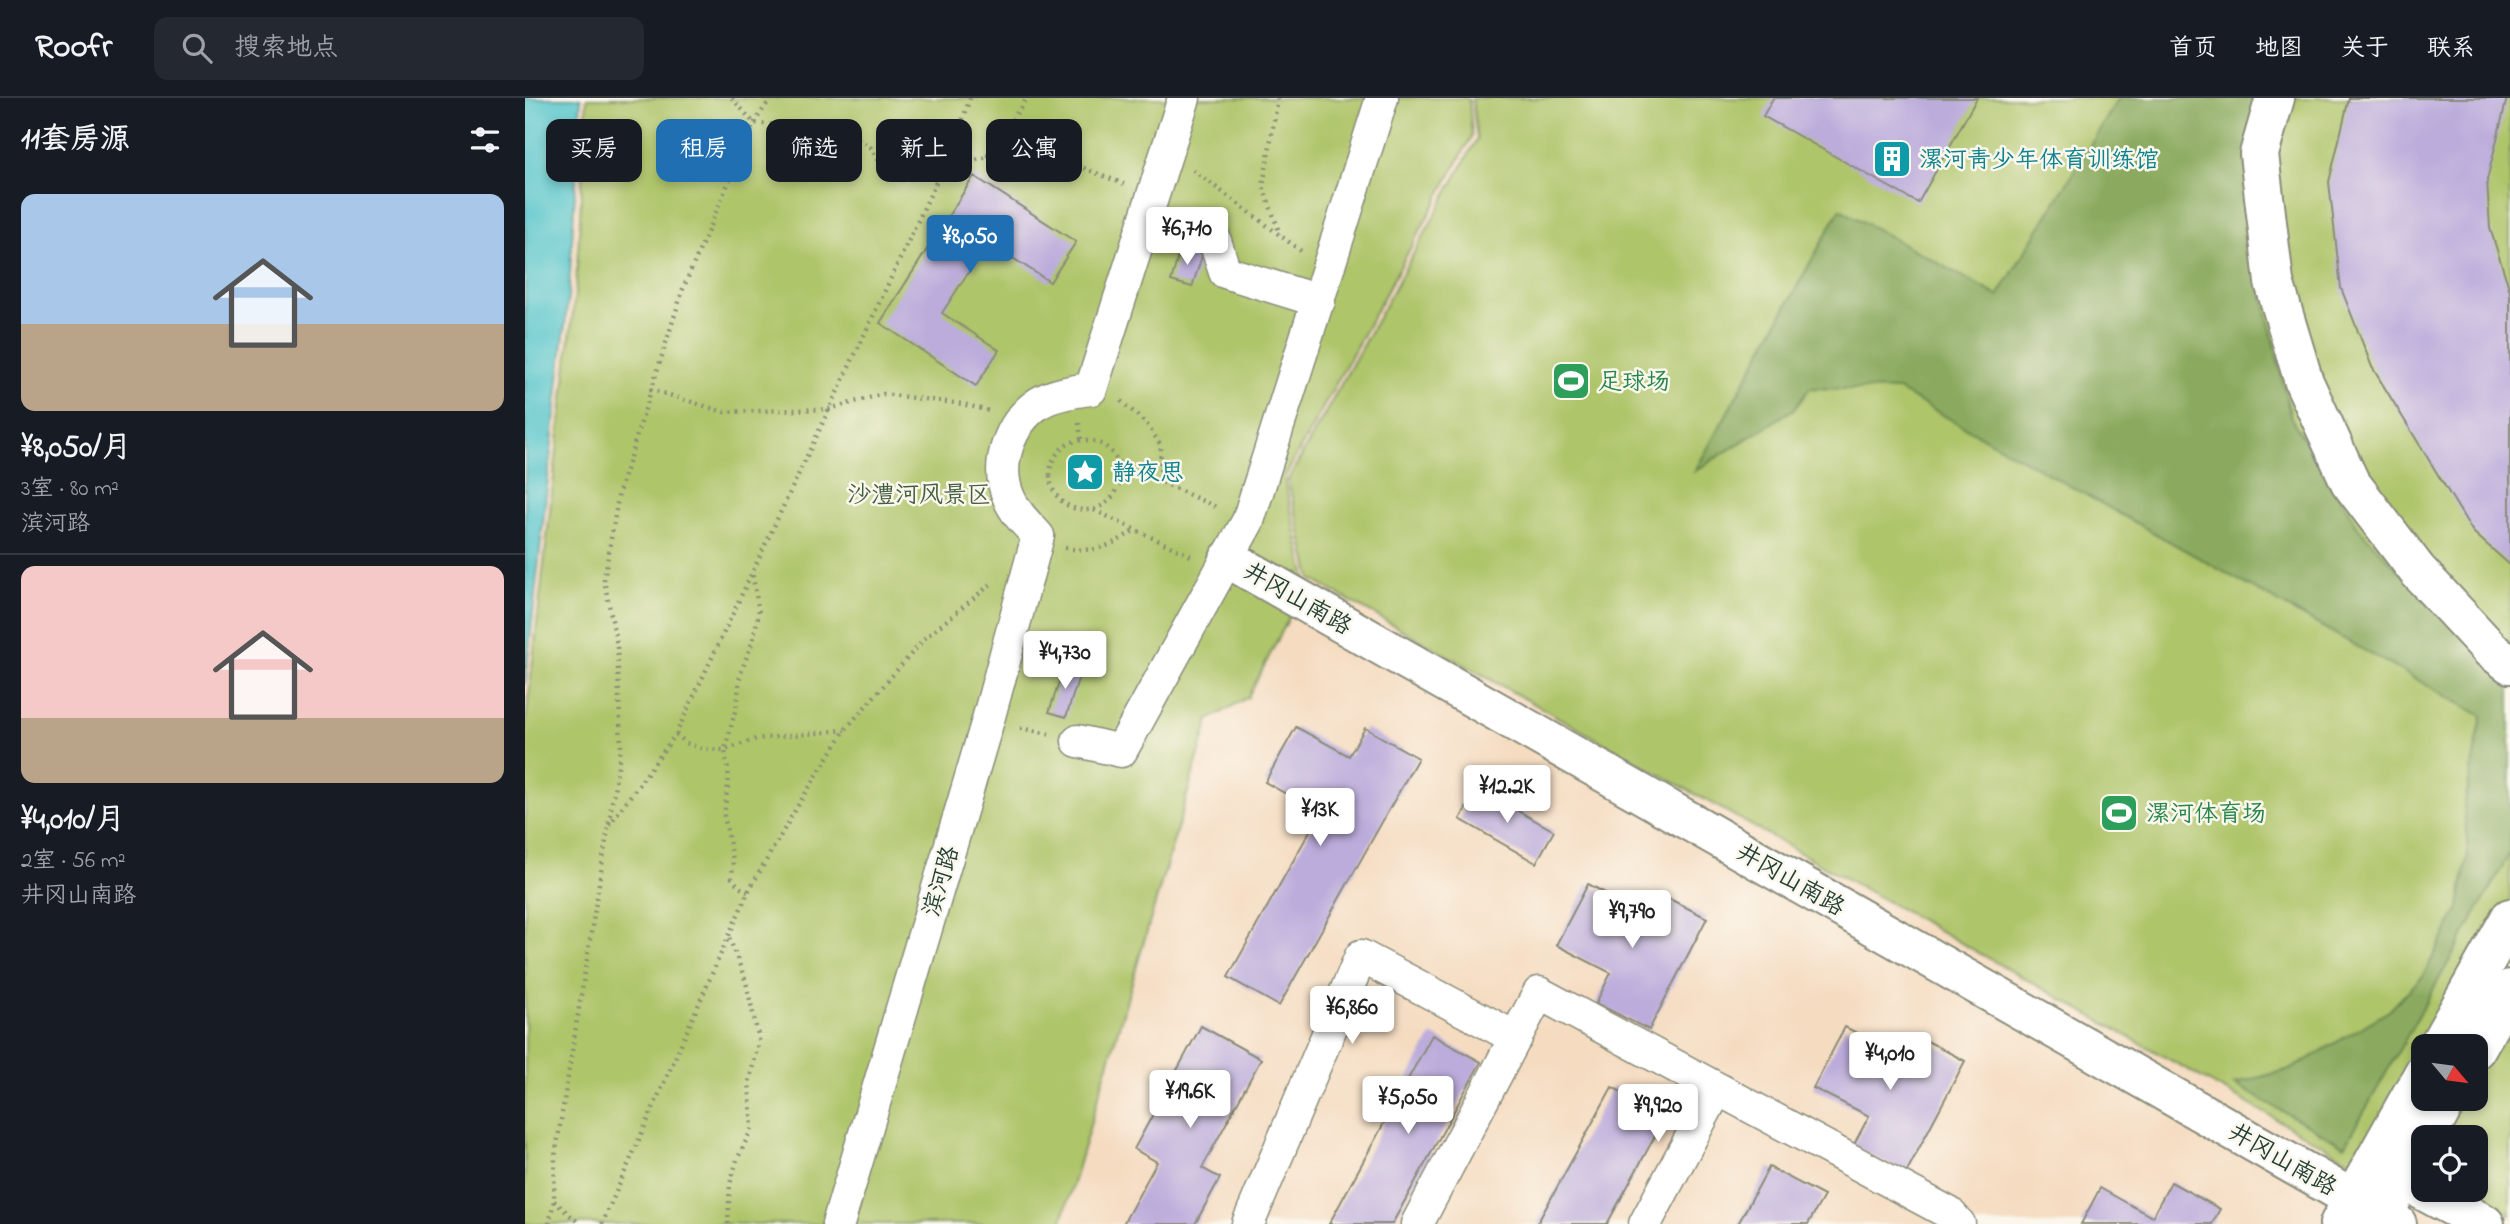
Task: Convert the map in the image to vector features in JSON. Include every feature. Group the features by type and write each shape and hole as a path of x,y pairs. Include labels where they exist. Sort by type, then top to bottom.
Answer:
{"street":[{"path":"1034,548 1007,495 1003,468 1008,442 1021,419 1040,402 1091,389 1185,98"},
{"path":"1078,741 1121,751 1248,521 1382,98"},
{"path":"2275,98 2259,154 2274,282 2304,382 2350,482 2417,570 2491,650 2510,664"},
{"path":"2292,98 2275,152 2289,292 2324,388 2373,478 2510,638"},
{"path":"1214,237 1225,272 1323,287"},
{"name":"滨河路","path":"838,1224 988,720 1034,548"},
{"name":"井冈山南路","path":"1225,565 2370,1217 2403,1180"},
{"path":"2445,1034 2510,918"},
{"path":"1248,1224 1361,956 1516,1038"},
{"path":"2484,1034 2510,989"},
{"path":"1417,1224 1539,993 1949,1213 1959,1224"},
{"path":"1644,1224 1717,1089"},
{"path":"2370,1217 2411,1107"},
{"path":"2411,1166 2403,1180 2485,1224"}],"path":[{"path":"731,98 754,123 851,133 871,148 876,156"},
{"path":"549,1224 554,1201 555,1157 621,747 617,645 604,580 619,492 683,289 754,123 771,98"},
{"path":"963,119 970,98"},
{"path":"1012,119 1027,98"},
{"path":"1278,98 1263,186 1280,235"},
{"path":"1167,151 1280,235 1323,287"},
{"path":"972,161 986,157"},
{"path":"1082,167 1120,181 1151,201"},
{"path":"608,827 677,734 936,182"},
{"path":"650,389 724,411 829,410 883,394 963,404 1021,419"},
{"path":"1091,389 1122,402 1146,423 1161,445 1160,482"},
{"path":"1092,439 1104,444 1118,462 1120,474 1113,496 1104,505 1093,509 1070,508 1053,492 1049,481 1053,458 1069,442 1092,439"},
{"path":"1118,462 1248,521"},
{"path":"1093,509 1136,530 1225,565"},
{"path":"602,1224 748,892 845,730 925,638 1034,548 1061,547 1084,551 1109,547 1136,530"},
{"path":"748,892 739,887 732,878 733,860 724,815 729,777 725,750 737,704 740,675 753,640 759,612 752,571"},
{"path":"988,720 1078,741"},
{"path":"677,734 686,743 703,749 725,750 756,739 845,730"},
{"path":"728,1224 730,1184 737,1160 752,1128 749,1082 759,1040 746,982 729,936"},
{"path":"554,1201 580,1224"}],"green space":[{"name":"沙澧河风景区","path":"587,98 1469,100 1472,136 1284,478 1307,583 1248,697 1209,720 1061,1224 525,1224 525,729 576,285 582,182 642,182 642,119 586,119"},
{"name":"漯河体育场","path":"1472,98 2510,98 2510,1215 2486,1202 2488,1125 2411,1125 2411,1143 2356,1164 1311,579 1288,480 1477,139"},
{"path":"2119,98 2255,98 2253,252 2291,418 2360,530 2478,652 2510,679 2510,853 2345,1146 2234,1084 2291,1069 2389,1011 2423,976 2459,908 2468,852 2464,807 2482,716 1898,390 1810,388 1794,409 1695,471 1840,209 1998,296"}],"water":[{"path":"525,98 581,98 580,119 546,119 546,182 576,182 569,289 525,685"}],"building":[{"name":"漯河青少年体育训练馆","path":"1773,98 1977,98 1918,203 1763,116"},
{"path":"2349,98 2507,98 2487,180 2490,228 2510,291 2510,565 2473,532 2372,367 2341,288 2329,182"},
{"path":"974,176 1076,242 1050,282 988,242 942,313 999,350 976,386 880,323"},
{"path":"1181,246 1203,253 1192,287 1171,281"},
{"path":"1065,665 1081,670 1066,717 1049,712"},
{"path":"1296,727 1349,756 1365,728 1418,758 1279,1006 1228,977 1320,813 1265,782"},
{"path":"1477,788 1554,831 1536,863 1460,819"},
{"path":"1588,884 1649,916 1660,894 1707,918 1649,1030 1596,1003 1611,973 1556,945"},
{"path":"1201,1026 1261,1059 1202,1168 1220,1178 1195,1224 1123,1224 1157,1162 1134,1149"},
{"path":"1845,1027 1906,1058 1918,1036 1965,1061 1906,1173 1853,1146 1869,1116 1813,1088"},
{"path":"1432,1035 1481,1062 1392,1224 1329,1224"},
{"path":"1612,1087 1666,1116 1607,1224 1537,1224"},
{"path":"1769,1167 1824,1196 1808,1224 1738,1224"},
{"path":"2171,1182 2220,1209 2212,1224 2081,1224 2100,1188 2152,1217"}],"place":[{"name":"漯河青少年体育训练馆","path":"1892,159"},
{"name":"足球场","path":"1571,381"},
{"name":"静夜思","path":"1085,472"},
{"name":"漯河体育场","path":"2119,813"}]}
